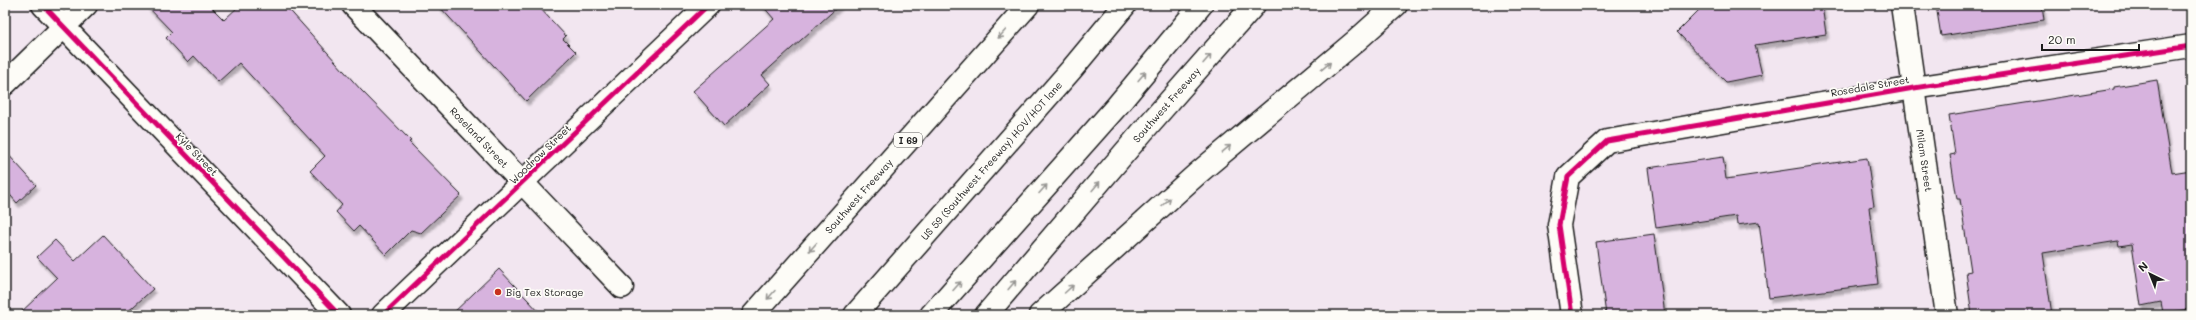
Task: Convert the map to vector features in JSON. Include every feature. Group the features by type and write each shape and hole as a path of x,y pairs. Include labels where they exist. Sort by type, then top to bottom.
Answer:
{"main road":[{"name":"Kyle Street","path":"43,5 339,315"},
{"path":"5,84 86,5"},
{"name":"Roseland Street","path":"353,5 622,287"},
{"name":"Woodrow Street","path":"383,315 708,5"},
{"name":"Southwest Freeway","path":"753,315 1028,5"},
{"name":"US 59 (Southwest Freeway) HOV/HOT lane","path":"855,315 1071,70 1125,5"},
{"path":"931,315 1117,106 1201,5"},
{"name":"Southwest Freeway","path":"986,315 1144,130 1254,5"},
{"path":"1040,315 1196,174 1357,40 1396,5"},
{"name":"Milam Street","path":"1902,5 1947,315"},
{"name":"Rosedale Street","path":"1572,315 1558,226 1568,177 1607,141 1914,88 2191,46"}],"building":[{"path":"146,5 209,5 224,20 240,5 285,5 361,90 411,141 409,142 461,195 421,233 411,230 386,255 359,226 354,231 336,212 342,205 310,171 325,156 239,63 218,82 194,56 188,62 166,38 172,32"},
{"path":"438,5 537,5 566,36 563,39 576,52 526,101"},
{"path":"762,5 840,5 762,75 770,84 724,126 693,91 774,19"},
{"path":"1704,5 1822,5 1826,34 1755,45 1762,75 1726,82 1677,32"},
{"path":"1936,5 2042,5 2044,20 1941,36"},
{"path":"2157,80 2172,173 2191,170 2191,309 2163,313 2161,302 2141,306 2132,244 2119,246 2118,241 2043,253 2052,315 1972,315 1966,272 1971,271 1960,199 1957,199 1950,155 1955,154 1949,115 2114,89 2114,87"},
{"path":"5,151 36,185 17,203 5,189"},
{"path":"1723,157 1726,179 1867,158 1874,206 1869,207 1878,284 1769,298 1759,222 1737,225 1736,216 1656,228 1648,168"},
{"path":"1654,234 1665,315 1606,315 1596,242"},
{"path":"103,235 153,289 124,315 18,315 57,278 37,257 55,240 75,261"},
{"name":"Big Tex Storage","path":"499,269 542,315 451,315"}],"cycle path":[{"path":"43,5 339,315"},
{"path":"383,315 708,5"},
{"path":"1572,315 1559,225 1568,177 1607,141 1914,88 2191,46"}],"place":[{"name":"Big Tex Storage","path":"498,292"}]}
